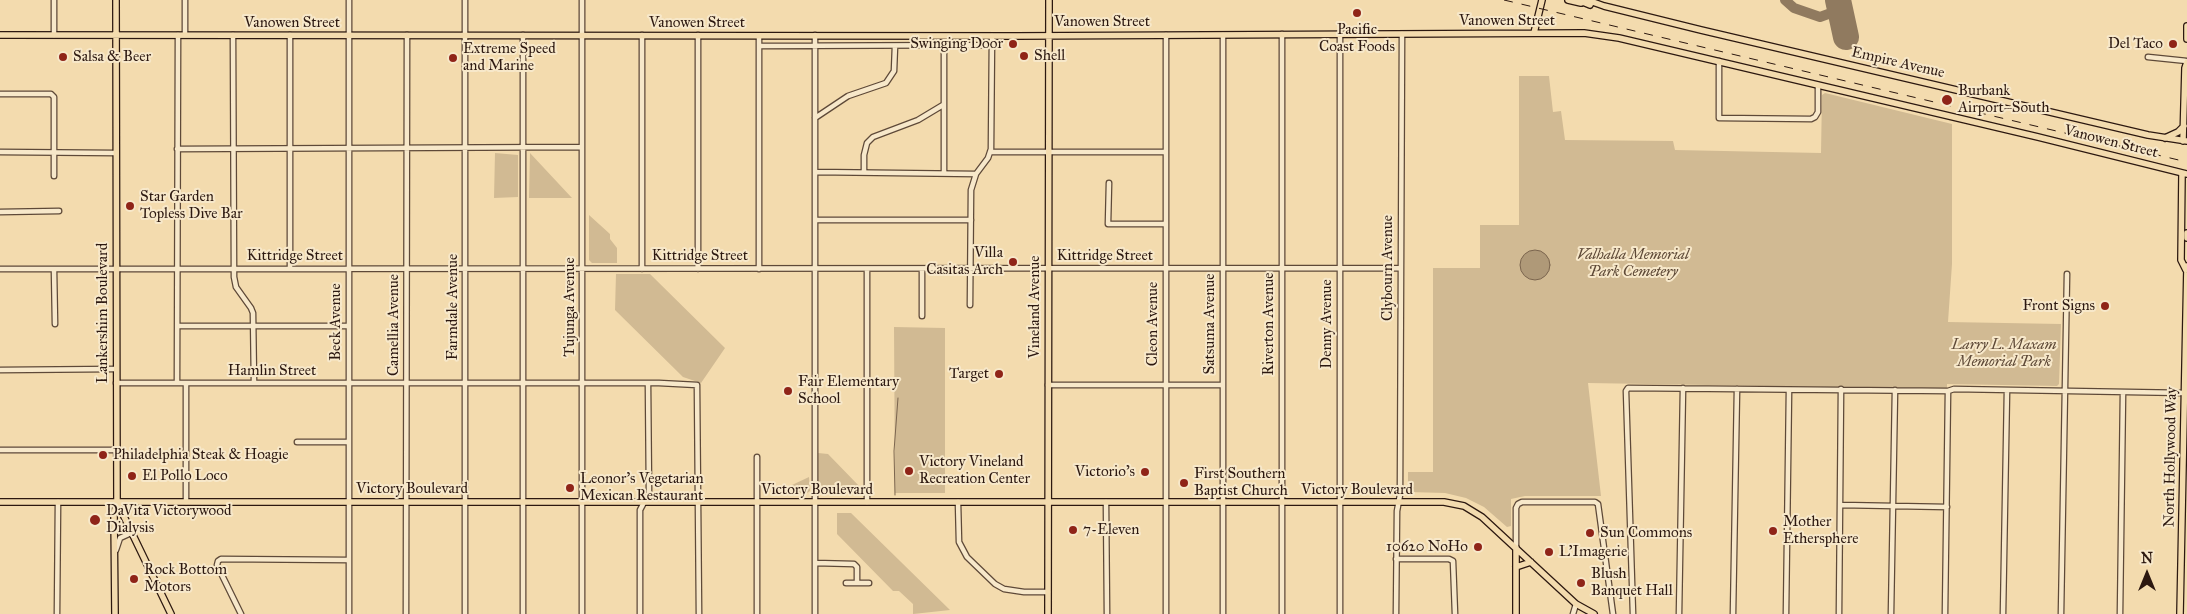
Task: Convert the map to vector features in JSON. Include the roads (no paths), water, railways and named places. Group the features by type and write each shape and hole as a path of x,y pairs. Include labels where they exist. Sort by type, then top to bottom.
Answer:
{"main road":[{"name":"Lankershim Boulevard","path":"116,0 117,502 171,614"},
{"name":"Vineland Avenue","path":"1048,614 1049,0"},
{"path":"1568,0 1587,2"},
{"name":"Empire Avenue","path":"1578,0 2165,138 2185,141"},
{"path":"1534,33 1543,1"},
{"path":"2187,26 2187,39"},
{"name":"Vanowen Street","path":"0,35 992,36 1573,33 1607,36 1719,61 2184,173"},
{"path":"2185,141 2184,68 2187,62"},
{"path":"2165,138 2178,132 2184,126"},
{"path":"2184,173 2182,260 2187,271"},
{"path":"2187,233 2187,238"},
{"path":"2187,266 2187,271"},
{"name":"North Hollywood Way","path":"2180,614 2187,271"},
{"name":"Victory Boulevard","path":"0,502 1444,502 1464,506 1482,517 1576,604 1594,614"},
{"path":"115,614 114,513 117,502"},
{"path":"1516,548 1516,614"},
{"path":"1516,567 1530,562"}],"street":[{"path":"54,0 54,35"},
{"path":"185,0 185,35"},
{"name":"Beck Avenue","path":"349,0 349,614"},
{"name":"Farmdale Avenue","path":"465,0 465,614"},
{"name":"Tujunga Avenue","path":"582,0 582,614"},
{"name":"Riverton Avenue","path":"1282,34 1282,614"},
{"name":"Clybourn Avenue","path":"1396,614 1397,511 1400,495 1402,34"},
{"path":"178,35 178,384"},
{"path":"233,35 234,282 251,308 254,326 254,384"},
{"path":"290,35 290,269"},
{"name":"Camellia Avenue","path":"406,35 406,614"},
{"path":"523,35 523,614"},
{"path":"642,35 642,269"},
{"path":"698,35 698,269"},
{"name":"Cleon Avenue","path":"1166,35 1166,614"},
{"name":"Satsuma Avenue","path":"1223,35 1223,614"},
{"name":"Denny Avenue","path":"1340,35 1340,614"},
{"path":"759,36 760,269"},
{"path":"814,36 816,614"},
{"path":"970,305 971,190 976,174 990,152 992,36"},
{"name":"Vanowen Street","path":"759,46 992,46"},
{"path":"815,118 848,96 886,83 894,71 895,46"},
{"path":"944,46 944,172"},
{"path":"2148,57 2187,62"},
{"path":"1719,61 1719,118 1811,120 1818,112 1818,85"},
{"path":"0,94 51,94 54,97 54,176"},
{"path":"864,172 864,155 867,143 874,137 918,120 943,105"},
{"path":"177,149 582,147"},
{"path":"0,152 116,152"},
{"path":"990,152 1165,152"},
{"path":"815,172 944,172 976,174"},
{"path":"1109,183 1108,224 1165,224"},
{"path":"0,212 58,211"},
{"path":"815,220 970,220"},
{"path":"922,268 922,316"},
{"name":"Kittridge Street","path":"0,269 1401,268"},
{"path":"54,269 55,324"},
{"path":"866,269 867,502"},
{"path":"2061,614 2067,274"},
{"path":"178,326 348,326"},
{"path":"0,370 116,369"},
{"name":"Hamlin Street","path":"116,383 648,383 697,385 699,502"},
{"path":"640,614 640,510 649,493 648,383"},
{"path":"186,384 186,502"},
{"path":"1048,385 1223,385"},
{"path":"1679,614 1683,388"},
{"path":"1633,614 1626,389 1948,391 1953,389 2186,393"},
{"path":"1732,614 1736,389"},
{"path":"1839,614 1841,389"},
{"path":"1786,614 1789,390"},
{"path":"1892,614 1895,390"},
{"path":"2003,614 2007,390"},
{"path":"1944,614 1948,391"},
{"path":"2120,614 2123,392"},
{"path":"298,442 348,442"},
{"path":"0,450 116,450"},
{"path":"757,456 757,614"},
{"path":"57,614 58,502"},
{"path":"698,614 699,502"},
{"path":"958,502 959,542 967,557 995,584 1004,589 1024,592 1048,592"},
{"path":"1106,502 1106,614"},
{"path":"1516,548 1516,508 1518,504 1522,502 1595,502 1598,504 1613,614"},
{"path":"1840,505 1946,507"},
{"path":"115,558 120,538 131,533"},
{"path":"241,614 217,565 221,559 349,560"},
{"path":"1396,559 1449,559 1454,565 1454,614"},
{"path":"815,563 854,564 857,567 857,583"},
{"path":"846,582 869,583"},
{"path":"1573,614 1576,604"}],"waterway":[{"path":"895,495 894,451 898,398"}],"railway":[{"path":"1504,0 2187,162"}],"place":[{"name":"Pacific Coast Foods","path":"1357,13"},
{"name":"Swinging Door","path":"1013,44"},
{"name":"Del Taco","path":"2173,44"},
{"name":"Shell","path":"1024,56"},
{"name":"Salsa & Beer","path":"63,57"},
{"name":"Extreme Speed and Marine","path":"453,58"},
{"name":"Burbank Airport–South","path":"1947,100"},
{"name":"Star Garden Topless Dive Bar","path":"130,206"},
{"name":"Villa Casitas Arch","path":"1013,262"},
{"name":"Front Signs","path":"2105,306"},
{"name":"Target","path":"999,374"},
{"name":"Fair Elementary School","path":"788,391"},
{"name":"Philadelphia Steak & Hoagie","path":"103,455"},
{"name":"Victory Vineland Recreation Center","path":"909,471"},
{"name":"Victorio's","path":"1145,472"},
{"name":"El Pollo Loco","path":"132,476"},
{"name":"First Southern Baptist Church","path":"1184,483"},
{"name":"Leonor's Vegetarian Mexican Restaurant","path":"570,488"},
{"name":"DaVita Victorywood Dialysis","path":"95,520"},
{"name":"7-Eleven","path":"1073,530"},
{"name":"Mother Ethersphere","path":"1773,531"},
{"name":"Sun Commons","path":"1590,533"},
{"name":"10620 NoHo","path":"1478,547"},
{"name":"L'Imagerie","path":"1549,552"},
{"name":"Rock Bottom Motors","path":"134,579"},
{"name":"Blush Banquet Hall","path":"1581,583"}],"park label":[{"name":"Valhalla Memorial Park Cemetery","path":"1633,264"},
{"name":"Larry L. Maxam Memorial Park","path":"2004,354"}]}
